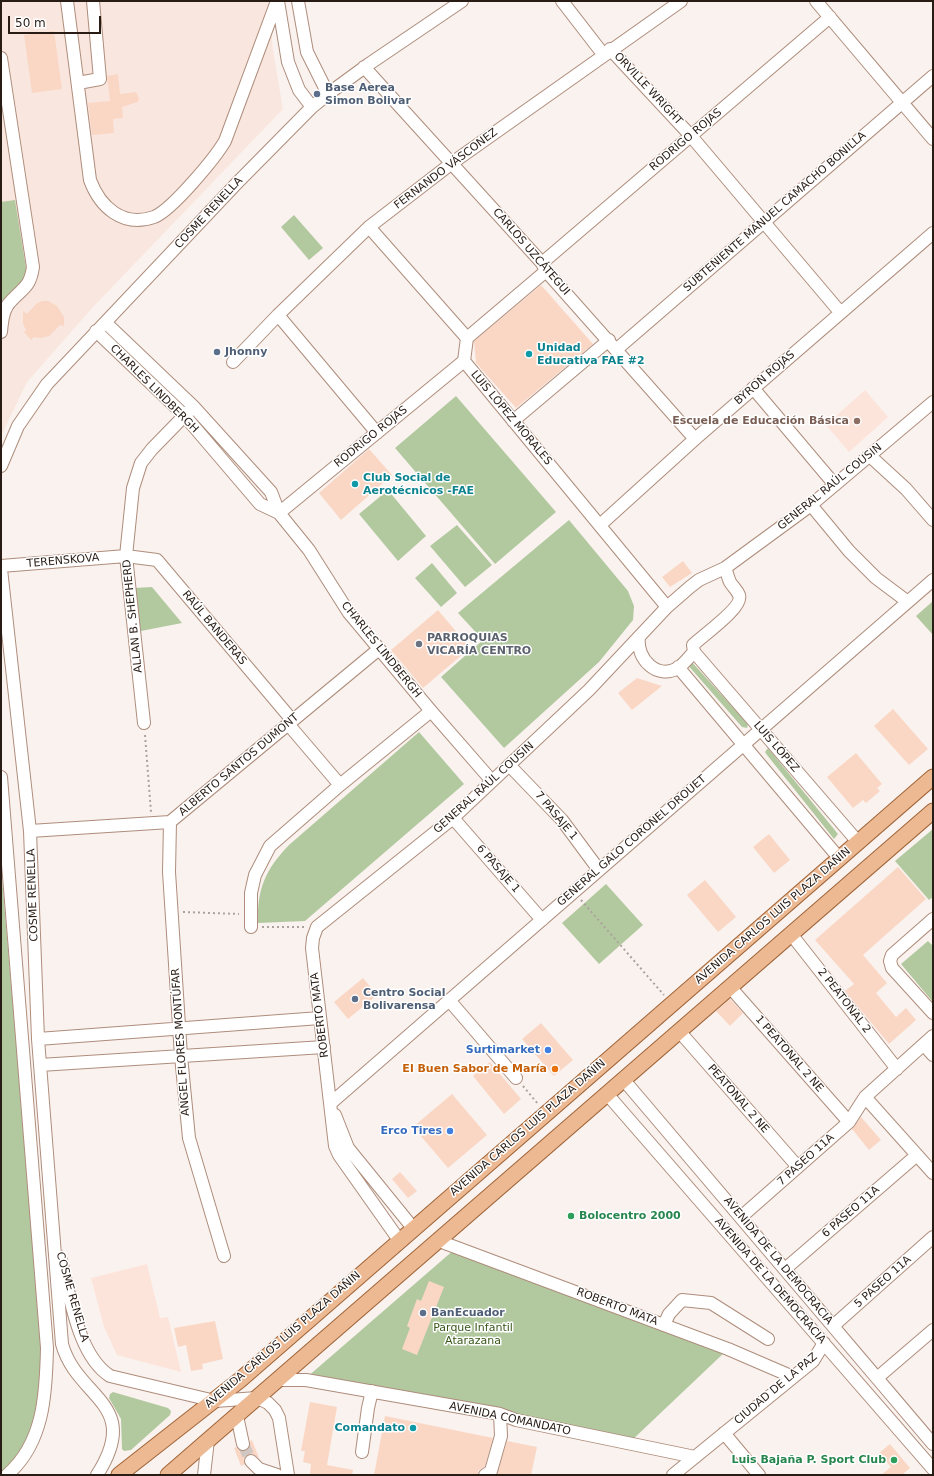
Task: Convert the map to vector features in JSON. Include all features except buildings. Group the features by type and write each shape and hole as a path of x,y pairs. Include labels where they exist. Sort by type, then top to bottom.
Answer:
{"main road":[{"name":"AVENIDA CARLOS LUIS PLAZA DAÑIN","path":"119,1475 214,1401 933,777"},
{"path":"168,1475 933,811"}],"street":[{"path":"67,1 90,180 95,193 108,210 119,217 132,220 155,217 166,209 218,153 225,141 277,1"},
{"path":"78,83 100,79 93,1"},
{"path":"277,1 288,62 298,90 312,107"},
{"path":"298,1 307,52 328,94"},
{"name":"COSME RENELLA","path":"1,466 18,426 30,406 47,384 237,182 312,107 328,94 364,67 462,1"},
{"name":"ORVILLE WRIGHT","path":"562,1 607,52 691,136 840,312"},
{"name":"FERNANDO VÁSCONEZ","path":"233,362 278,315 369,227 452,163 681,1"},
{"path":"816,1 933,139"},
{"name":"RODRIGO ROJAS","path":"467,338 691,136 830,17"},
{"path":"1,58 33,267 32,276 26,288 7,306 4,313 1,332"},
{"name":"CARLOS UZCÁTEGUI","path":"364,67 452,163 613,344 695,439"},
{"name":"SUBTENIENTE MANUEL CAMACHO BONILLA","path":"513,421 613,344 764,222 933,76"},
{"path":"369,227 467,338"},
{"name":"BYRON ROJAS","path":"600,525 695,439 933,233"},
{"path":"278,315 377,433"},
{"name":"CHARLES LINDBERGH","path":"106,323 193,406 272,492 279,513 309,550 350,613 431,711 492,781"},
{"name":"CHARLES LINDBERGH","path":"96,332 184,415 260,504 279,513"},
{"name":"LUIS LÓPEZ MORALES","path":"467,338 464,361 667,607"},
{"name":"RODRIGO ROJAS","path":"279,513 464,361"},
{"path":"754,388 836,485"},
{"name":"GENERAL RAÚL COUSIN","path":"317,927 453,818 589,690 667,607 699,580 725,568 811,505 933,402"},
{"name":"ALLAN B. SHEPHERD","path":"144,723 126,556 136,475 141,462 193,406"},
{"path":"870,456 906,489 933,520"},
{"path":"811,505 848,552 876,578 908,602"},
{"name":"TERENSKOVA","path":"1,567 126,556"},
{"name":"RAÚL BANDERAS","path":"126,556 157,560 340,785"},
{"name":"COSME RENELLA","path":"1,567 30,831 38,1039 51,1223 63,1350 71,1365 103,1404 113,1426 114,1435 111,1451 97,1475"},
{"path":"639,637 638,647 645,662 653,668 663,670 678,668 694,652 693,645 733,611 740,602 740,596 730,582 725,568"},
{"name":"GENERAL GALO CORONEL DROUET","path":"331,1103 932,582"},
{"name":"ALBERTO SANTOS DUMONT","path":"30,831 170,822 379,649"},
{"name":"LUIS LÓPEZ","path":"694,652 858,842"},
{"name":"LUIS LÓPEZ","path":"678,668 839,858"},
{"path":"251,927 251,892 255,875 270,846 340,785 431,711"},
{"name":"7 PASAJE 1","path":"509,765 562,820 599,870"},
{"path":"1,777 47,1348 46,1380 37,1432 27,1452 15,1468 7,1475"},
{"name":"6 PASAJE 1","path":"453,818 542,920"},
{"name":"ANGEL FLORES MONTÚFAR","path":"170,822 169,872 181,1056 189,1138 224,1256"},
{"path":"933,919 892,955 890,961 892,968 933,1013"},
{"name":"ROBERTO MATA","path":"317,927 313,938 312,948 331,1103 332,1137 339,1155 399,1240"},
{"name":"2 PEATONAL 2","path":"791,934 897,1069"},
{"name":"1 PEATONAL 2 NE","path":"730,987 848,1122"},
{"path":"449,1000 516,1078"},
{"path":"38,1039 320,1018"},
{"name":"PEATONAL 2 NE","path":"679,1031 798,1167"},
{"name":"7 PASEO 11A","path":"741,1217 848,1122 865,1098 933,1036"},
{"path":"924,1044 933,1055"},
{"path":"40,1065 324,1047"},
{"name":"AVENIDA DE LA DEMOCRACIA","path":"623,1079 877,1378 929,1431 933,1444"},
{"name":"AVENIDA DE LA DEMOCRACIA","path":"607,1094 912,1445 930,1460"},
{"path":"865,1098 933,1173"},
{"name":"ROBERTO MATA","path":"331,1103 348,1148 412,1228"},
{"name":"6 PASEO 11A","path":"785,1269 918,1155"},
{"name":"COSME RENELLA","path":"51,1223 79,1329 91,1356 100,1369 110,1376 214,1401 257,1398"},
{"name":"5 PASEO 11A","path":"833,1326 933,1237"},
{"name":"ROBERTO MATA","path":"439,1241 664,1325 793,1377"},
{"path":"664,1325 668,1314 682,1300 711,1302 768,1339"},
{"path":"877,1378 933,1330"},
{"name":"CIUDAD DE LA PAZ","path":"673,1475 813,1361 824,1343"},
{"name":"AVENIDA COMANDATO","path":"278,1380 306,1380 500,1414 516,1420 695,1457"},
{"path":"362,1452 372,1391"},
{"path":"257,1398 268,1403 275,1410 279,1418 288,1475"},
{"path":"485,1475 491,1471 501,1436 500,1414"},
{"path":"237,1416 244,1444"},
{"path":"912,1445 929,1431"},
{"name":"CIUDAD DE LA PAZ","path":"724,1433 760,1475"},
{"path":"204,1475 208,1440"},
{"path":"251,1461 259,1469 277,1475"}],"path":[{"path":"144,723 152,823"},
{"path":"574,892 671,1004"},
{"path":"172,911 250,914"},
{"path":"251,927 317,927"},
{"path":"516,1078 546,1112"}],"shaded area":[{"path":"1,1 268,1 273,50 283,109 94,306 27,382 1,436"},
{"name":"Escuela de Educación Básica","path":"865,390 888,417 849,452 826,425"},
{"path":"147,1264 160,1318 168,1317 181,1372 117,1355 104,1327 91,1278"}],"green space":[{"path":"15,200 26,268 26,277 1,307 1,202"},
{"path":"294,215 323,248 309,260 281,227"},
{"path":"456,396 556,512 495,564 395,448"},
{"path":"388,490 426,536 398,561 359,514"},
{"path":"569,520 628,591 634,606 633,620 599,662 504,748 441,677 483,640 458,613"},
{"path":"457,525 492,565 465,587 430,546"},
{"path":"432,563 457,593 441,607 415,578"},
{"path":"152,587 182,623 141,631 134,588"},
{"path":"933,601 933,635 916,616"},
{"path":"690,660 748,724 747,728 742,727 686,663"},
{"path":"419,732 464,784 305,921 258,923 259,900 264,881 268,872 281,854 289,845"},
{"path":"768,748 838,834 834,839 767,755 765,752"},
{"path":"933,829 933,897 929,900 895,861"},
{"path":"1,866 42,1349 38,1400 30,1432 13,1460 1,1473"},
{"path":"606,884 643,925 599,964 562,923"},
{"path":"928,941 933,946 932,1001 901,964"},
{"name":"Parque Infantil Atarazana","path":"455,1249 726,1351 629,1443 306,1378"},
{"path":"113,1392 168,1408 171,1411 170,1415 131,1450 124,1451 122,1449 121,1419 109,1398 110,1394"}],"tunnel":[{"path":"243,1444 251,1461"}],"place":[{"name":"Base Aerea Simon Bolivar","path":"317,94"},
{"name":"Jhonny","path":"217,352"},
{"name":"Unidad Educativa FAE #2","path":"529,354"},
{"name":"Escuela de Educación Básica","path":"857,421"},
{"name":"Club Social de Aerotécnicos -FAE","path":"355,484"},
{"name":"PARROQUIAS VICARÍA CENTRO","path":"419,644"},
{"name":"Centro Social Bolivarensa","path":"355,999"},
{"name":"Surtimarket","path":"548,1050"},
{"name":"El Buen Sabor de María","path":"555,1069"},
{"name":"Erco Tires","path":"450,1131"},
{"name":"Bolocentro 2000","path":"571,1216"},
{"name":"BanEcuador","path":"423,1313"},
{"name":"Comandato","path":"413,1428"},
{"name":"Luis Bajaña P. Sport Club","path":"894,1460"}]}
